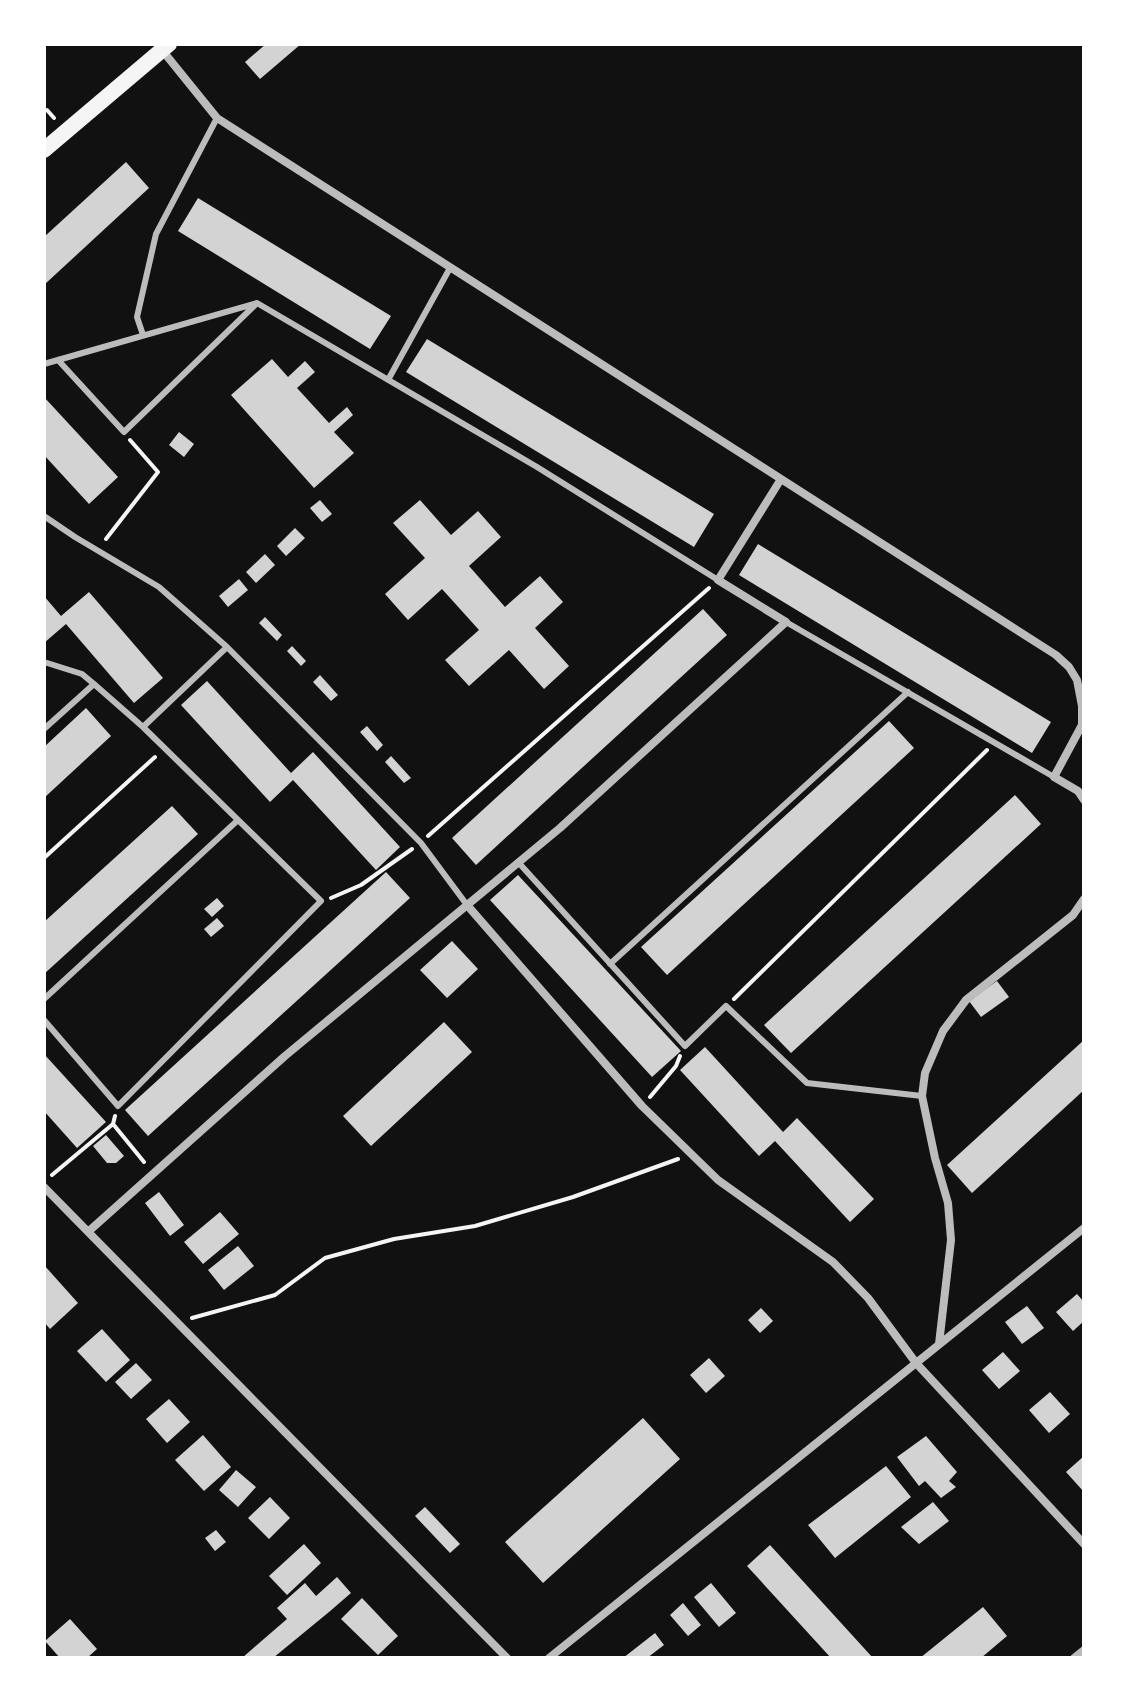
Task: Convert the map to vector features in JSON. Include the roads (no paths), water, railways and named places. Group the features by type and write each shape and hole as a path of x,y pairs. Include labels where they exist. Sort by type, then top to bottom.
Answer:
{"main road":[{"path":"44,150 166,47"}],"street":[{"path":"166,47 217,118 1056,655 1077,680 1082,725 1054,777 1078,791 1084,800"},
{"path":"89,1231 285,1056 560,828 786,622 718,580 781,479"},
{"path":"938,1345 951,1240 948,1203 922,1096 925,1073 943,1031 966,1000 1073,915 1084,899"},
{"path":"467,905 642,1106 718,1180 833,1262 868,1298 916,1363 1084,1544"},
{"path":"44,1184 507,1658"},
{"path":"549,1658 1084,1228"},
{"path":"1074,1658 1084,1650"}],"lane":[{"path":"143,335 137,317 156,234 217,118"},
{"path":"388,380 450,268"},
{"path":"58,360 124,432 257,303"},
{"path":"44,364 257,303 537,467 718,580"},
{"path":"44,516 159,587 227,647 421,843 467,905"},
{"path":"786,622 1054,777"},
{"path":"143,727 227,647"},
{"path":"44,662 82,674 94,684 165,748 321,901 118,1106 44,1020"},
{"path":"44,729 94,684"},
{"path":"610,964 908,692"},
{"path":"44,999 238,820"},
{"path":"518,862 685,1046 726,1006 807,1083 922,1096"}]}
